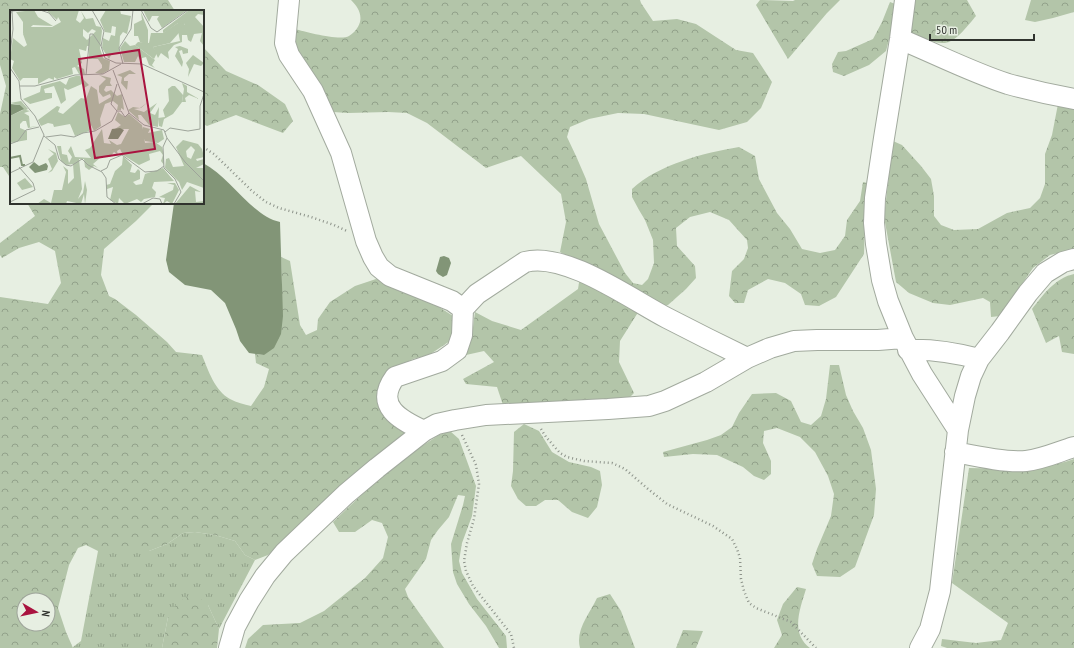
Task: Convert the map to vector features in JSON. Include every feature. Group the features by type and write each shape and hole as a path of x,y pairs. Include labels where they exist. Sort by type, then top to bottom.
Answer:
{"street":[{"path":"289,0 285,43 289,55 313,91 341,153 366,241 373,257 379,267 390,276 452,301 463,309"},
{"path":"905,0 875,198 874,223 876,244 882,280 888,301 906,344 937,398 958,430"},
{"path":"900,39 977,72 1007,83 1043,93 1074,99"},
{"path":"920,648 930,629 940,591 958,430 971,376 979,359 1028,293 1045,273 1062,262 1074,259"},
{"path":"424,431 407,423 391,409 387,400 390,383 395,377 442,361 458,350 462,335 463,309 477,294 525,262 532,260 549,261 582,271 666,318 747,358"},
{"path":"229,648 235,627 249,601 284,553 346,494 424,431 437,424 486,415 649,406 665,401 699,385 747,358 770,348 794,342 817,340 878,340 906,344 923,350 964,355 979,359"},
{"path":"955,452 1010,461 1026,461 1042,458 1074,447"}],"path":[{"path":"204,148 214,154 252,191 266,202 279,208 334,225 366,241"},
{"path":"521,413 541,429 560,453 567,457 584,461 612,463 625,469 667,504 713,526 732,539 740,558 741,579 749,603 756,608 791,622 816,648"},
{"path":"455,420 476,465 479,484 474,519 467,543 464,561 466,571 473,586 511,634 514,648"}],"green space":[{"path":"0,0 168,0 174,10 10,10 10,178 3,167 0,167 0,114 6,86 0,65"},
{"path":"351,0 640,0 653,21 677,19 696,24 736,50 753,53 772,82 761,108 747,122 719,130 644,114 618,113 589,119 570,127 567,137 586,179 599,224 625,273 633,283 642,285 648,279 654,263 653,240 645,220 632,197 632,189 643,180 668,166 697,156 739,147 755,156 759,179 777,213 790,229 802,249 820,253 835,250 845,236 847,220 860,201 863,182 871,184 865,222 864,254 836,297 819,306 805,305 801,294 785,283 768,279 748,290 744,303 735,303 729,296 732,271 744,259 748,248 747,240 729,220 710,212 690,217 676,228 677,246 695,266 696,278 668,305 637,314 620,341 619,362 634,393 627,400 503,405 497,387 466,384 463,379 494,362 484,351 466,355 465,350 472,335 475,312 492,321 521,330 578,289 582,264 560,252 566,222 561,194 521,156 486,168 427,123 407,113 333,112 295,47 295,29 331,37 349,36 355,31 360,22 358,10"},
{"path":"760,0 840,0 788,59 756,5"},
{"path":"915,0 967,0 976,16 962,32 949,42 941,43 932,41 912,33 910,18"},
{"path":"1031,0 1074,0 1074,12 1035,22 1025,20"},
{"path":"890,2 898,5 886,51 869,65 844,76 833,72 832,64 838,52 846,51 873,39"},
{"path":"204,48 226,71 258,85 285,104 293,121 283,133 236,115 207,126 204,124"},
{"path":"1058,104 1074,106 1074,249 1050,255 1033,268 1000,316 991,317 990,302 983,298 950,305 933,303 909,293 896,282 884,217 893,141 902,145 931,179 934,196 934,216 941,225 954,230 978,229 1007,213 1030,208 1040,198 1045,184 1045,154 1052,135"},
{"path":"28,204 153,204 104,249 101,275 109,296 136,315 167,342 176,352 202,355 216,386 220,391 235,402 251,406 264,387 269,369 256,363 255,354 264,355 282,286 281,257 290,261 300,325 306,335 317,330 318,319 330,302 355,286 376,279 405,287 439,307 453,316 454,329 450,341 429,355 413,359 395,368 386,383 407,432 268,555 255,560 245,555 235,541 215,535 195,532 183,533 167,544 149,551 98,551 86,545 78,548 69,565 58,608 73,648 0,648 0,297 48,304 61,283 55,251 39,242 19,248 2,258 0,255 0,243 35,216"},
{"path":"1074,274 1074,354 1062,352 1059,336 1046,343 1032,309 1055,283"},
{"path":"830,365 839,365 846,395 863,428 871,450 876,489 874,515 855,567 840,577 817,576 812,564 831,516 834,494 828,476 815,452 800,437 777,428 764,431 763,443 771,461 771,474 764,480 754,476 743,467 717,455 693,454 664,457 663,452 721,435 732,427 739,413 752,394 776,393 791,401 801,422 811,425 821,416 826,399"},
{"path":"524,424 539,431 552,452 569,462 591,467 600,471 602,485 597,507 588,518 572,512 558,500 545,500 536,506 526,506 518,499 511,486 514,432"},
{"path":"450,431 459,439 476,486 472,516 462,543 459,561 462,573 477,599 506,636 507,648 499,648 486,626 469,604 457,584 453,572 451,544 465,496 458,495 449,517 431,540 426,559 405,589 408,597 444,648 245,648 248,639 263,625 300,623 324,611 365,578 383,558 388,537 382,523 372,520 355,532 339,532 333,522 402,459 439,435"},
{"path":"1074,459 1074,648 947,648 941,646 942,639 976,643 1001,640 1008,623 952,583 969,468 1023,469 1065,462"},
{"path":"195,532 215,535 235,541 245,555 255,560 219,629 208,605 168,617 162,648 73,648 81,641 98,551 149,551 167,544 183,533"},
{"path":"797,587 806,589 799,613 798,628 804,642 810,648 774,648 782,635 777,620 783,604"},
{"path":"194,593 208,605 219,629 217,648 162,648 168,617 177,603"},
{"path":"610,594 621,611 635,648 580,648 579,641 581,628 597,598"},
{"path":"683,630 703,631 696,648 676,648"}],"shaded area":[{"path":"204,164 213,169 260,212 280,222 283,316 281,334 274,348 264,355 249,353 240,341 225,303 211,290 185,285 169,272 166,260 174,204 204,204"},
{"path":"444,256 449,258 451,263 447,275 443,277 436,271 440,257"}]}
